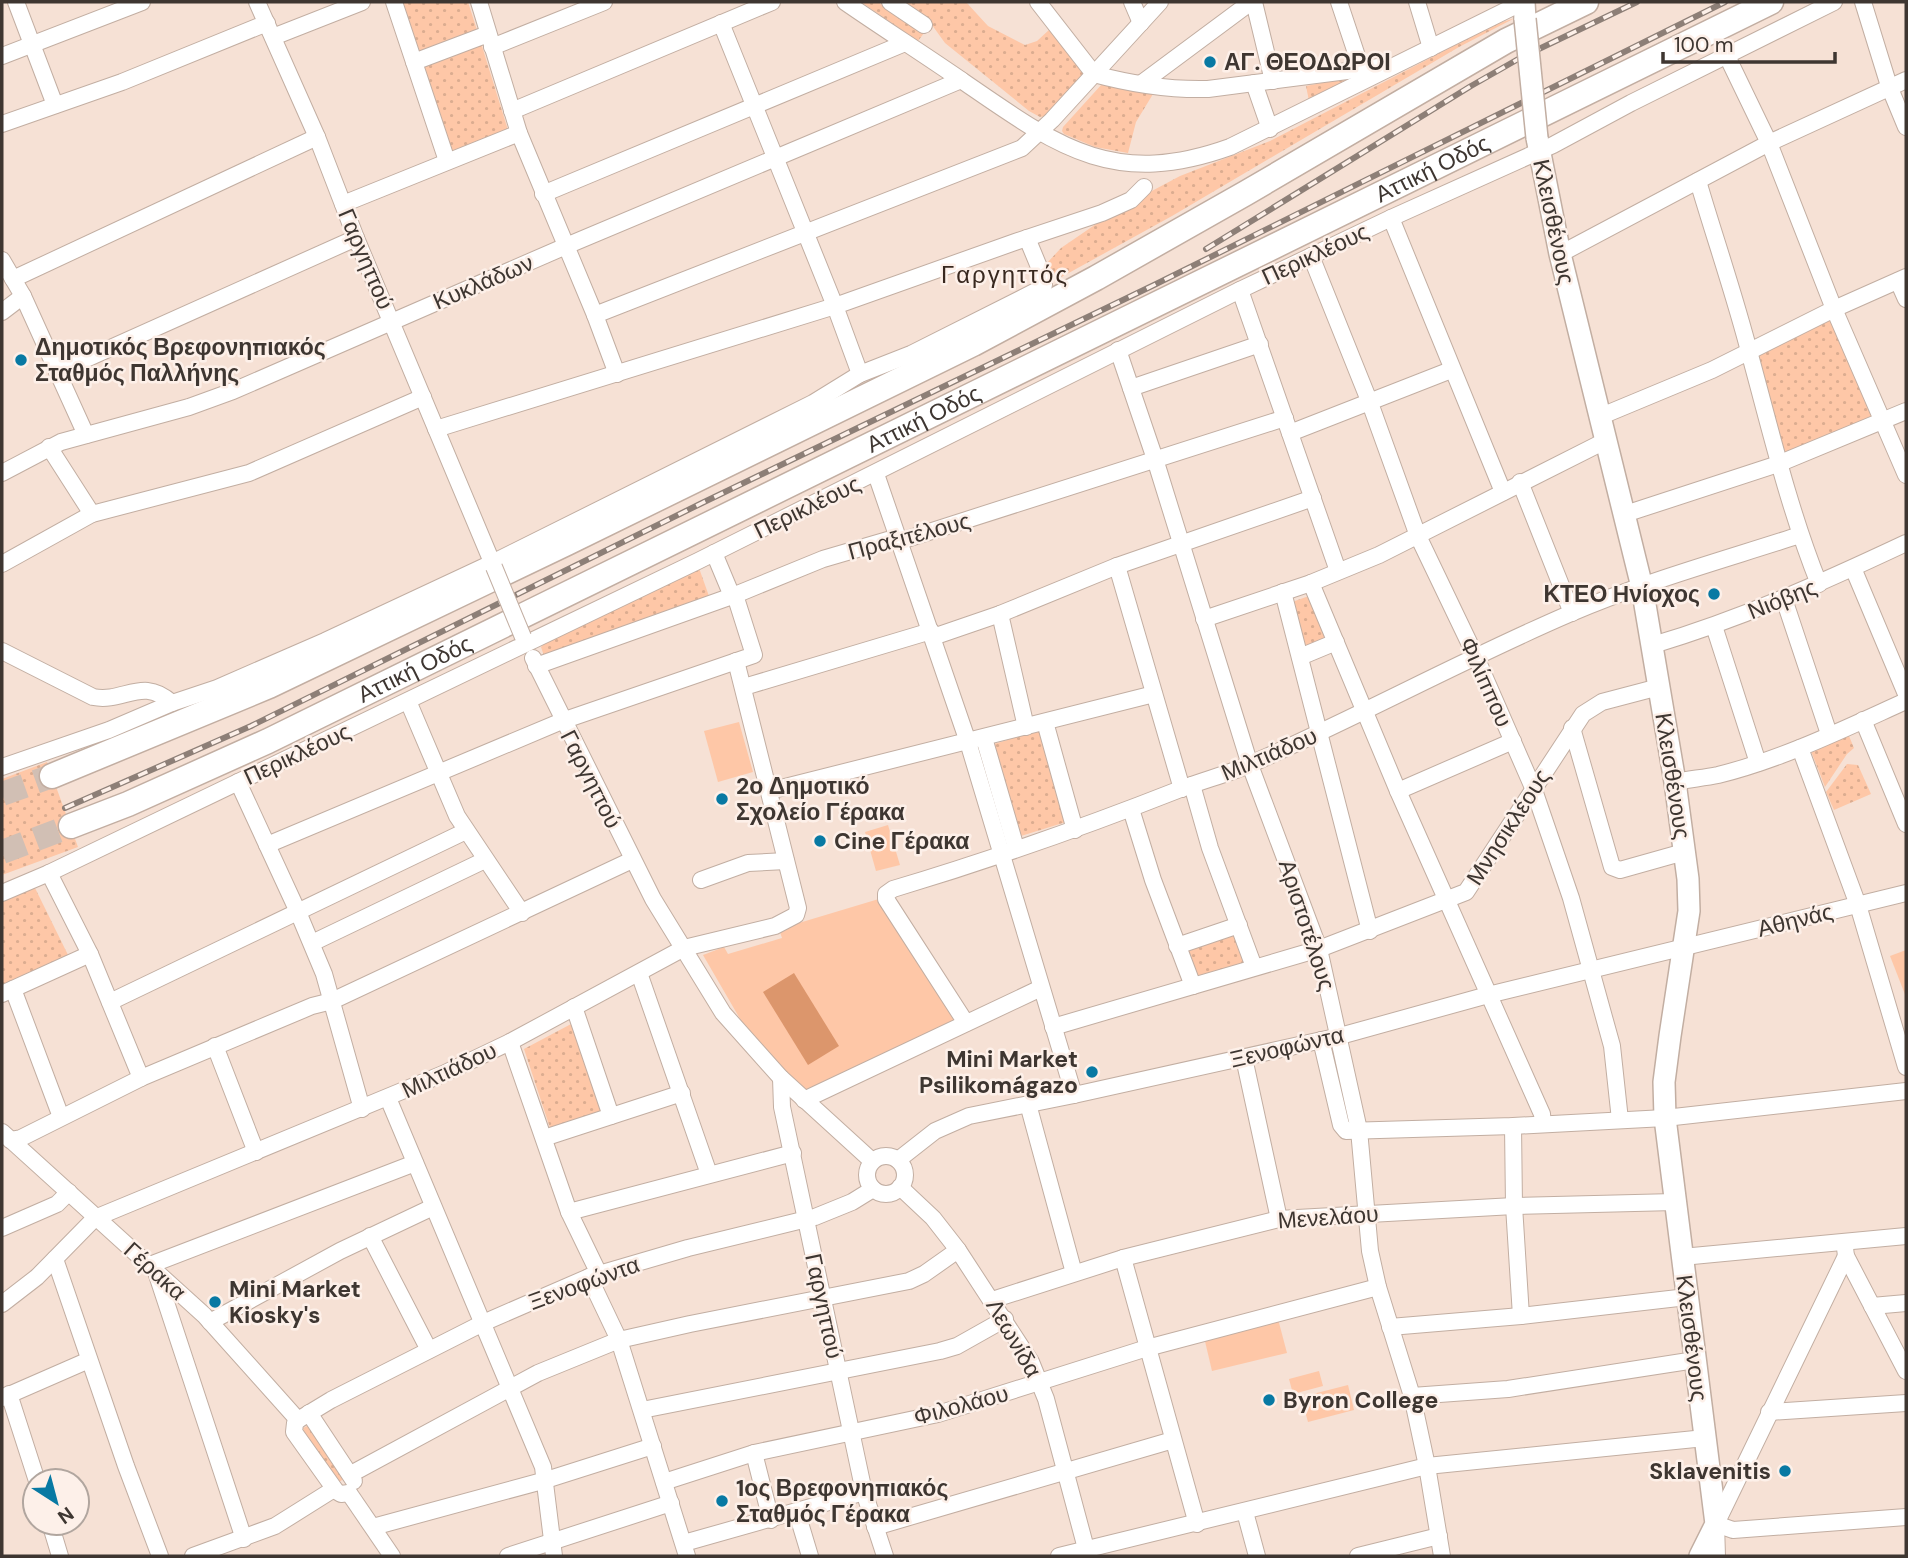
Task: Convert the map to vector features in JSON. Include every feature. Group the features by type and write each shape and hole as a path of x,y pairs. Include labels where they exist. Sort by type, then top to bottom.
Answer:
{"highway":[{"name":"Αττική Οδός","path":"52,776 268,686 973,344 1246,193 1506,41 1586,2"},
{"name":"Αττική Οδός","path":"71,826 174,783 314,718 1771,2"}],"main road":[{"name":"Κλεισθένους","path":"1524,7 1538,145 1560,254 1642,587 1684,852 1689,904 1664,1082 1665,1118 1716,1524"},
{"path":"1700,1556 1716,1524"}],"street":[{"path":"16,2 55,105"},
{"path":"2,56 142,2"},
{"name":"Γαργηττού","path":"257,2 317,137 356,238 525,641 562,721 632,860 723,1013 780,1079 782,1107 837,1370 864,1492 885,1556"},
{"path":"2,124 270,30 362,2"},
{"path":"394,2 447,161"},
{"path":"478,2 519,133 596,315 617,374"},
{"path":"414,62 490,41 604,2"},
{"path":"512,111 772,2"},
{"path":"845,2 1039,133 1065,147 1110,161 1153,163 1214,153 1270,129 1396,65 1524,7"},
{"path":"890,2 924,25"},
{"path":"1038,2 1094,74 1124,82 1187,89 1396,65"},
{"path":"1132,2 1141,23"},
{"path":"596,315 1022,148 1160,2"},
{"path":"1142,83 1252,2 1273,81"},
{"path":"1339,2 1361,68"},
{"path":"1417,2 1432,48"},
{"name":"Περικλέους","path":"2,893 408,701 525,641 715,553 1118,350 1834,2"},
{"path":"1863,2 1889,86 1906,127"},
{"path":"722,23 860,374"},
{"path":"543,194 905,43"},
{"path":"1727,55 1769,143 1834,309 1906,475"},
{"name":"Κυκλάδων","path":"2,473 49,447 200,403 961,80"},
{"path":"1560,254 1769,143 1906,80"},
{"path":"1254,83 1270,129"},
{"path":"343,204 519,133"},
{"path":"13,279 317,137"},
{"path":"1698,181 1750,352 1778,464 1800,535 1819,584"},
{"path":"436,429 835,306 1122,205 1144,187"},
{"path":"1391,218 1503,492"},
{"path":"57,372 356,238"},
{"path":"2,767 109,730 253,672 493,565 813,404 860,374 911,354 1040,289 1044,285 1044,278 1027,238"},
{"name":"Φιλίππου","path":"1311,256 1370,403 1418,536 1475,655 1534,790 1571,898 1614,1055 1620,1120"},
{"path":"2,260 23,296 86,435"},
{"path":"1599,417 1712,370 1834,309 1902,279 1906,299"},
{"path":"1240,290 1338,571"},
{"path":"2,312 23,296"},
{"path":"1130,388 1260,344"},
{"name":"Αριστοτέλους","path":"1118,350 1155,459 1250,765 1319,950 1359,1130 1370,1251 1378,1287 1412,1396 1442,1556"},
{"name":"Πραξιτέλους","path":"536,666 734,595 823,559 1000,510 1155,459 1370,403 1451,370"},
{"path":"2,564 92,514 249,473 423,397"},
{"path":"1625,514 1778,464 1906,411"},
{"path":"1204,619 1311,583 1379,555 1605,441"},
{"path":"49,447 92,514"},
{"path":"876,474 968,742 1074,1095"},
{"path":"1520,482 1572,613"},
{"path":"744,687 1000,614 1117,566 1313,498"},
{"name":"Μιλτιάδου","path":"966,1023 886,899 886,894 893,889 1075,830 1250,765 1365,712 1475,655 1572,613 1800,535"},
{"name":"Νιόβης","path":"1653,645 1714,626 1784,599 1906,543"},
{"path":"267,845 562,721 754,655 734,595 715,553"},
{"path":"1117,566 1154,694 1254,967"},
{"path":"1853,568 1906,694"},
{"path":"1311,583 1398,791 1542,1114 1543,1124"},
{"path":"1283,592 1370,931"},
{"path":"1784,599 1829,734"},
{"path":"1000,614 1026,727"},
{"path":"1714,626 1758,763"},
{"path":"1300,657 1336,642"},
{"path":"2,651 93,697 104,699 145,689 162,695 172,703"},
{"path":"701,880 748,863 786,862 736,662"},
{"name":"Μνησικλέους","path":"1054,1027 1319,950 1466,892 1583,714 1592,707 1659,687"},
{"path":"769,791 1154,694"},
{"path":"408,701 437,772 466,831 522,913"},
{"path":"1675,782 1717,775 1758,763 1800,748 1906,701"},
{"path":"1863,720 1906,824"},
{"path":"1045,722 1075,830"},
{"path":"1572,728 1610,864 1620,870 1684,852"},
{"path":"984,738 1016,848"},
{"path":"1398,791 1513,741"},
{"path":"1800,748 1858,905 1906,1068"},
{"path":"238,782 312,943 332,1001 362,1109"},
{"path":"1131,808 1193,986"},
{"path":"110,1002 466,831"},
{"path":"312,943 485,860"},
{"path":"6,1136 20,1138 141,1078 312,1006 332,1001 632,860"},
{"name":"Μιλτιάδου","path":"95,1218 388,1098 510,1042 684,948 775,926 796,915 798,908 786,862"},
{"path":"49,873 89,954 141,1078"},
{"name":"Αθηνάς","path":"1684,947 1906,893"},
{"path":"1177,946 1239,925"},
{"name":"Ξενοφώντα","path":"898,1160 935,1130 956,1121 1321,1040 1488,995 1684,947"},
{"path":"61,1117 7,992 89,954"},
{"path":"639,973 709,1174"},
{"path":"804,1100 1041,988"},
{"path":"574,1007 611,1116"},
{"path":"1321,1040 1341,1125 1346,1131 1665,1118 1906,1091"},
{"path":"510,1042 569,1212 618,1340 686,1550 771,1520 864,1492"},
{"path":"215,1046 256,1152"},
{"path":"1244,1058 1279,1219"},
{"path":"780,1079 872,1161"},
{"path":"544,1138 682,1093"},
{"path":"388,1098 547,1480 553,1550"},
{"path":"1028,1104 1074,1273"},
{"path":"1513,1126 1514,1206 1521,1316"},
{"name":"Γέρακα","path":"6,1136 207,1318 303,1417 351,1474"},
{"path":"569,1212 793,1153"},
{"path":"888,1156 898,1160 905,1176 900,1187 890,1193 873,1189 867,1178 872,1161 888,1156"},
{"path":"244,1539 175,1327 152,1267 415,1163"},
{"name":"Λεωνίδα","path":"900,1187 933,1218 958,1250 1031,1362 1040,1382 1087,1553"},
{"name":"Ξενοφώντα","path":"303,1417 483,1323 594,1276 688,1248 830,1212 873,1189"},
{"path":"2,1228 57,1204 69,1192"},
{"name":"Μενελάου","path":"992,1300 1123,1258 1279,1219 1514,1206 1675,1202"},
{"path":"175,1327 207,1318 433,1207"},
{"path":"2,1304 23,1289 95,1218"},
{"path":"1682,1256 1845,1249 1906,1236"},
{"path":"370,1237 429,1350"},
{"path":"1845,1249 1906,1371"},
{"path":"1717,1556 1716,1524 1845,1249"},
{"path":"193,1556 244,1539 290,1518 354,1485 351,1474 510,1388 552,1367 618,1340 909,1281 924,1275 958,1250"},
{"path":"1123,1258 1197,1524"},
{"path":"55,1259 160,1556"},
{"name":"Φιλολάου","path":"664,1482 754,1453 937,1414 1147,1348 1378,1287"},
{"path":"1390,1327 1521,1316 1687,1297"},
{"path":"1872,1306 1906,1303"},
{"path":"642,1410 957,1346 1005,1319"},
{"path":"32,1467 6,1396 89,1360"},
{"path":"1412,1396 1508,1389 1695,1360"},
{"path":"1769,1412 1906,1403"},
{"name":"Γέρακα","path":"303,1417 294,1427 295,1436 373,1527 392,1556"},
{"path":"1059,1556 1087,1553 1427,1466 1705,1438"},
{"path":"875,1527 1173,1440"},
{"path":"373,1527 547,1480 653,1446"},
{"path":"754,1453 771,1520"},
{"path":"508,1556 553,1550 671,1503"},
{"path":"1245,1512 1257,1556"},
{"path":"797,1513 810,1556"},
{"path":"1716,1524 1733,1531 1906,1517"},
{"path":"1358,1556 1439,1536"},
{"path":"54,1537 60,1556"}],"shaded area":[{"path":"401,2 468,2 477,30 417,52"},
{"path":"861,2 878,2 924,33 918,41"},
{"path":"898,2 966,2 988,26 1025,45 1037,41 1050,29 1085,76 1046,116 1040,117 945,43 932,25"},
{"path":"1515,18 1459,47 1172,216 1056,280 1047,263 1061,248 1118,209 1180,176 1270,141 1496,24"},
{"path":"481,43 508,130 451,153 422,66"},
{"path":"1358,76 1309,101 1306,86"},
{"path":"1102,84 1153,94 1136,122 1128,153 1095,147 1062,131"},
{"path":"1834,309 1882,422 1778,464 1750,352"},
{"path":"699,568 710,599 544,656 541,647 546,642"},
{"path":"1309,596 1329,642 1304,653 1292,602"},
{"path":"739,722 753,772 718,782 704,731"},
{"path":"1041,730 1066,822 1021,836 994,744"},
{"path":"1849,736 1854,748 1825,787 1811,751"},
{"path":"47,762 78,847 2,875 2,779"},
{"path":"1847,764 1858,765 1871,794 1834,810 1826,792"},
{"path":"888,825 900,865 876,871 865,832"},
{"path":"35,888 70,959 2,989 2,901"},
{"path":"882,898 963,1022 809,1096 743,1024 703,955 724,947 728,954 782,938 779,929"},
{"path":"1236,931 1246,964 1196,979 1184,948"},
{"path":"1906,950 1906,997 1890,956"},
{"path":"794,973 839,1046 808,1065 763,992"},
{"path":"573,1023 603,1113 551,1131 524,1049"},
{"path":"1278,1319 1287,1353 1212,1371 1204,1337"},
{"path":"1319,1371 1323,1386 1293,1394 1289,1379"},
{"path":"1348,1385 1354,1410 1308,1422 1301,1397"},
{"path":"307,1426 344,1477 341,1481 305,1434 303,1428"}],"tunnel":[{"path":"2,794 52,776"},
{"path":"2,852 71,826"}],"railway":[{"path":"1206,249 1471,86 1520,58 1637,2"},
{"path":"65,808 251,726 702,503 1154,285 1725,2"}],"place":[{"name":"ΑΓ. ΘΕΟΔΩΡΟΙ","path":"1210,62"},
{"name":"Δημοτικός Βρεφονηπιακός Σταθμός Παλλήνης","path":"21,360"},
{"name":"ΚΤΕΟ Hνίοχος","path":"1714,594"},
{"name":"2ο Δημοτικό Σχολείο Γέρακα","path":"722,799"},
{"name":"Cine Γέρακα","path":"820,841"},
{"name":"Mini Market Psilikomágazo","path":"1092,1072"},
{"name":"Mini Market Kiosky's","path":"215,1302"},
{"name":"Byron College","path":"1269,1400"},
{"name":"Sklavenitis","path":"1785,1471"},
{"name":"1ος Βρεφονηπιακός Σταθμός Γέρακα","path":"722,1501"}],"district":[{"name":"Γαργηττός","path":"1005,274"}]}
